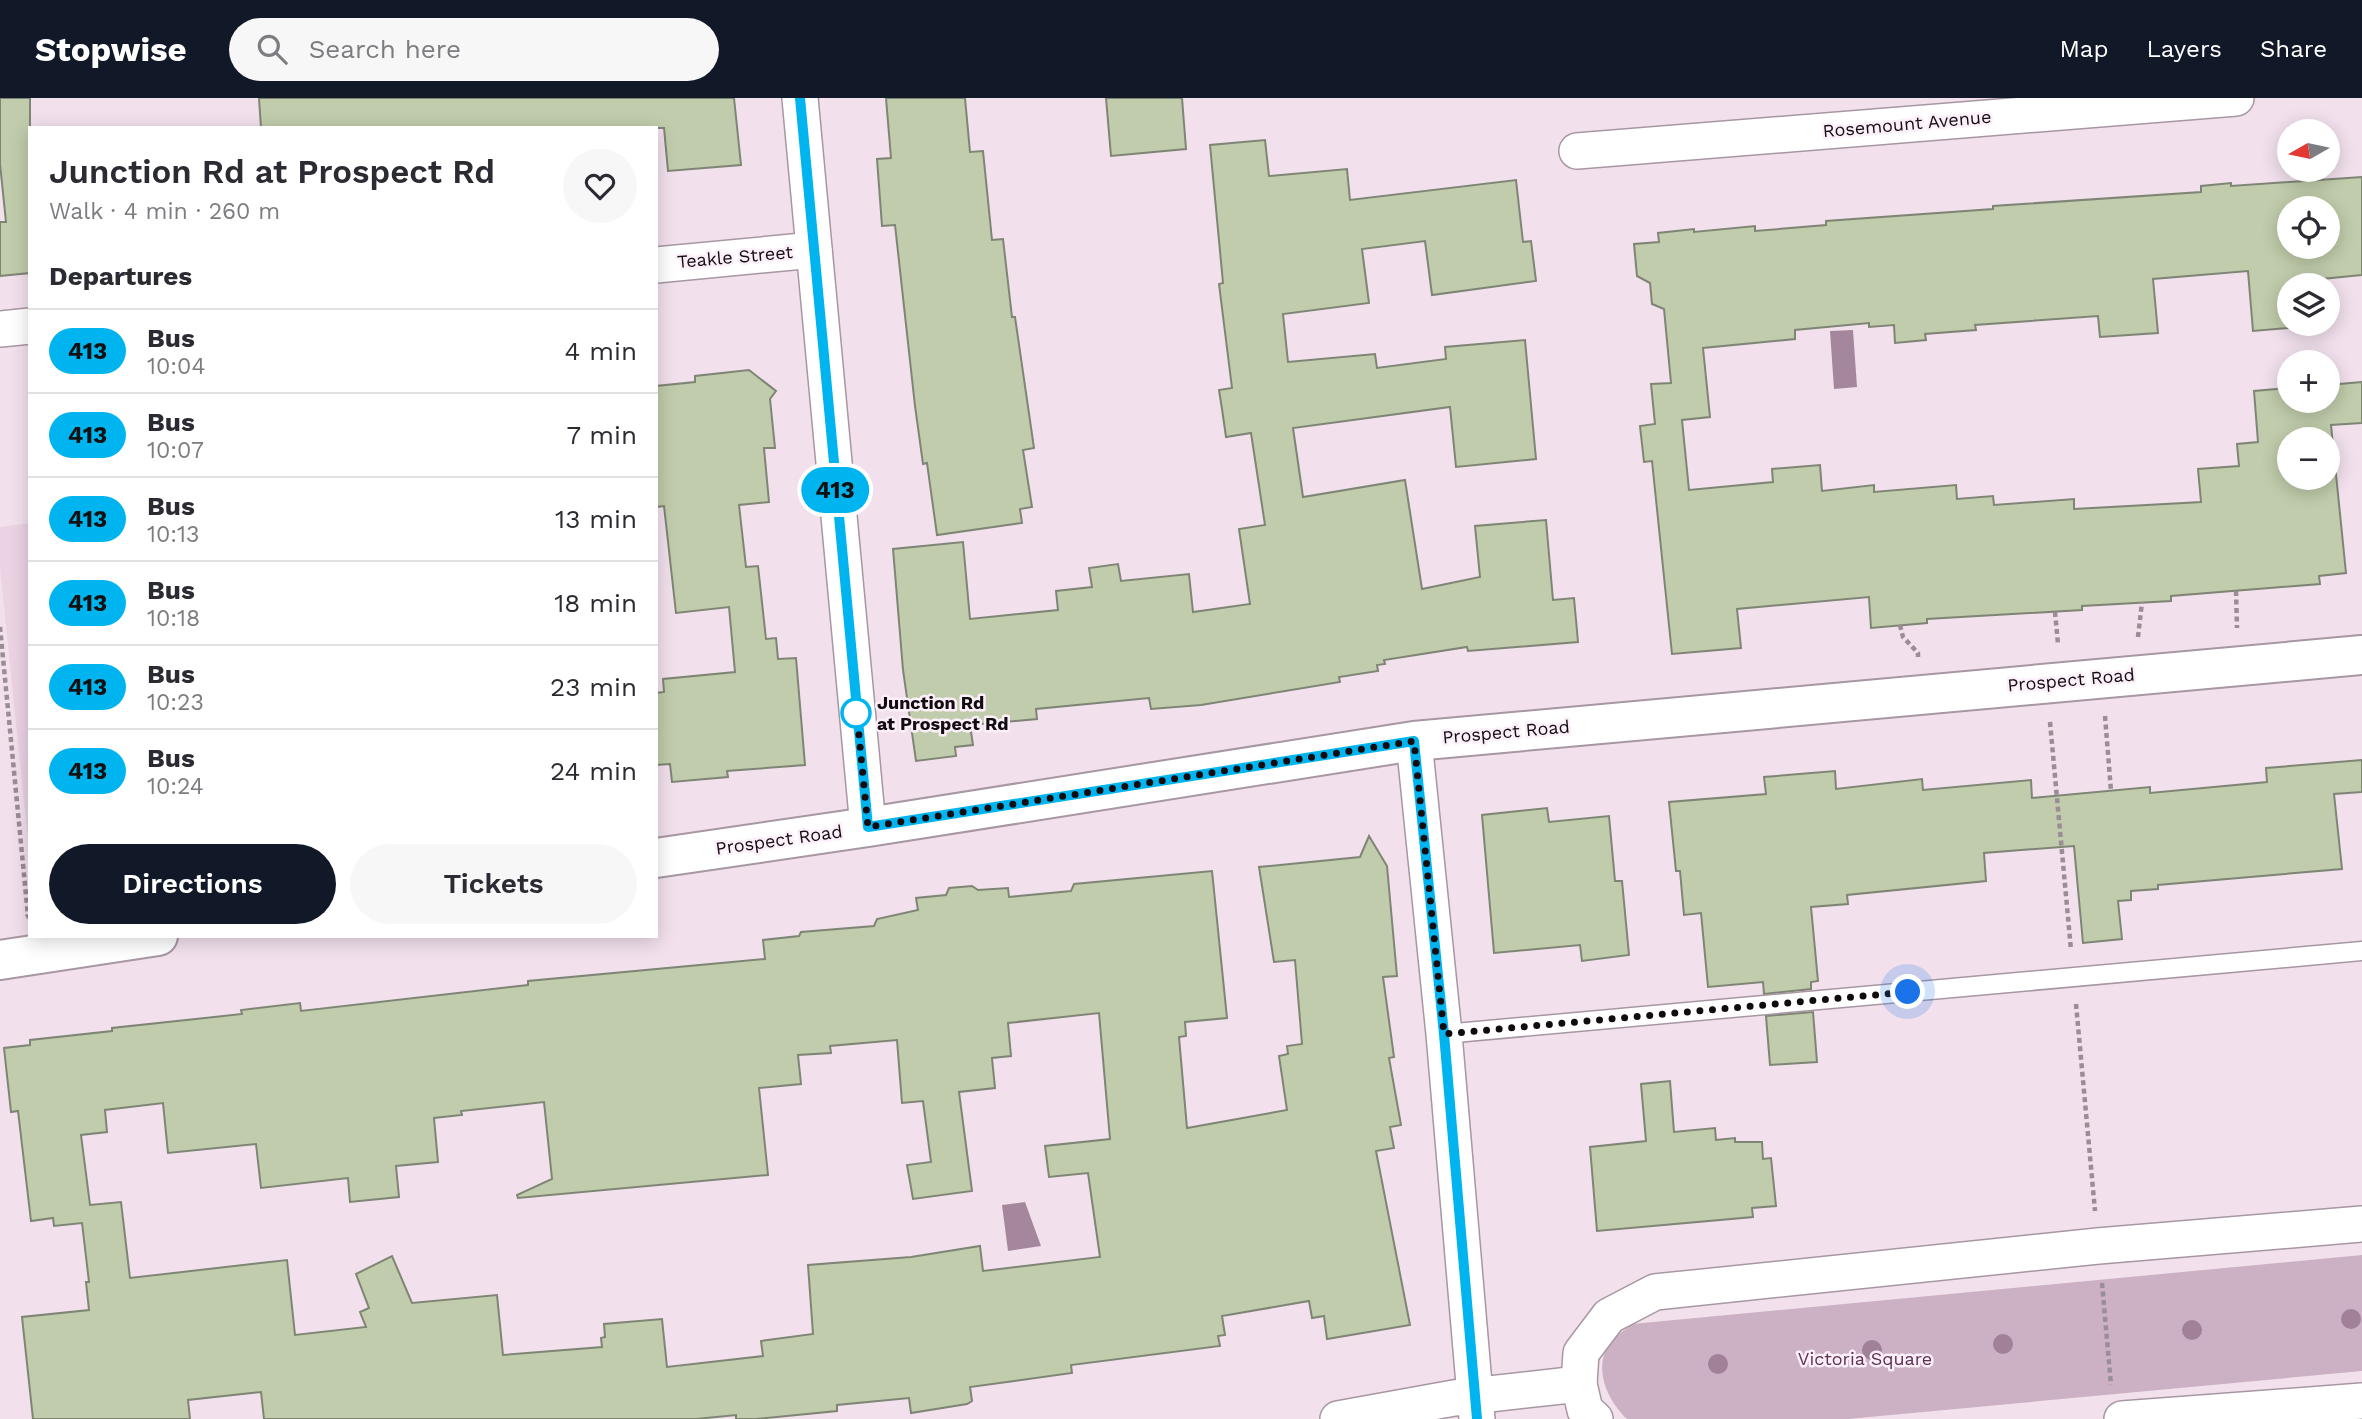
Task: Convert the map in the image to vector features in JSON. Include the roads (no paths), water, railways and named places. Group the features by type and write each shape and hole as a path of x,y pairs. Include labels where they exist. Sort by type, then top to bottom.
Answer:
{"street":[{"path":"800,98 868,827"},
{"name":"Rosemount Avenue","path":"1577,150 2236,98"},
{"name":"Teakle Street","path":"658,265 814,250"},
{"path":"0,329 28,326"},
{"name":"Prospect Road","path":"658,858 1414,741 2362,655"},
{"path":"1414,741 1444,1034 1476,1407"},
{"path":"0,960 145,938"},
{"path":"1595,1419 1585,1410 1579,1384 1581,1353 1609,1315 1655,1292 2098,1246 2362,1224"},
{"path":"1338,1419 1476,1407 1579,1384"},
{"path":"2117,1406 2362,1401"}],"lane":[{"path":"1444,1034 2362,951"}],"place":[{"name":"Junction Rd at Prospect Rd","path":"856,713"}],"park label":[{"name":"Victoria Square","path":"1865,1359"}]}
